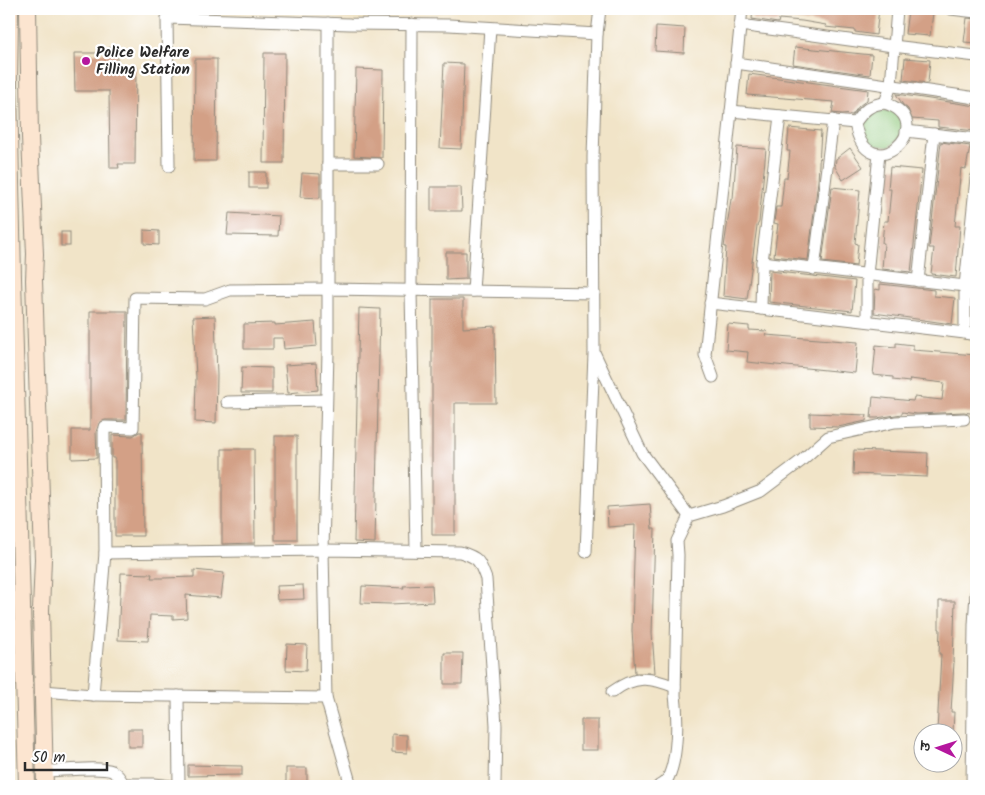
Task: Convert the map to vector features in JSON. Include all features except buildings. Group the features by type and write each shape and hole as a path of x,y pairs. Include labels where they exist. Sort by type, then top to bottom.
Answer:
{"main road":[{"path":"10,9 9,86 26,786"},
{"path":"28,9 43,559 41,610 45,779"}],"street":[{"path":"586,552 594,352 593,157 597,34 600,9"},
{"path":"713,377 705,355 742,9"},
{"path":"885,103 891,85 897,9"},
{"path":"952,9 976,12"},
{"path":"168,166 167,18 412,24 597,34"},
{"path":"328,23 328,352 323,550 326,698 351,786"},
{"path":"412,24 411,291 416,550"},
{"path":"740,24 976,56"},
{"path":"473,292 490,28"},
{"path":"736,63 976,98"},
{"path":"885,103 894,106 901,113 906,122 906,131 903,141 897,148 888,153 879,154 869,150 862,144 857,135 856,123 866,109 875,104 885,103"},
{"path":"731,111 856,123"},
{"path":"762,309 762,262 780,116"},
{"path":"814,268 833,120"},
{"path":"906,131 976,139"},
{"path":"918,281 934,134"},
{"path":"866,320 867,275 879,154"},
{"path":"328,164 378,164"},
{"path":"710,303 866,320 971,334 965,286 976,178"},
{"path":"762,262 965,286"},
{"path":"93,695 105,553 104,432 105,427 133,428 135,298 205,299 230,290 327,289 594,293"},
{"path":"594,352 642,453 689,516"},
{"path":"227,402 326,400"},
{"path":"659,786 667,780 672,767 678,718 675,687 677,541 689,516 723,506 761,491 801,461 828,437 895,422 964,419"},
{"path":"105,553 416,550 460,552 473,556 479,562 486,579 496,725 495,786"},
{"path":"972,786 976,593"},
{"path":"612,692 634,680 655,679 675,687"},
{"path":"43,691 93,695 326,698"},
{"path":"178,696 179,786"},
{"path":"45,779 101,769 111,770 118,775 124,785 153,784 172,786"}],"green space":[{"path":"895,109 902,123 904,135 889,147 871,145 863,137 862,120 875,112"}],"place":[{"name":"Police Welfare Filling Station","path":"86,61"}]}
